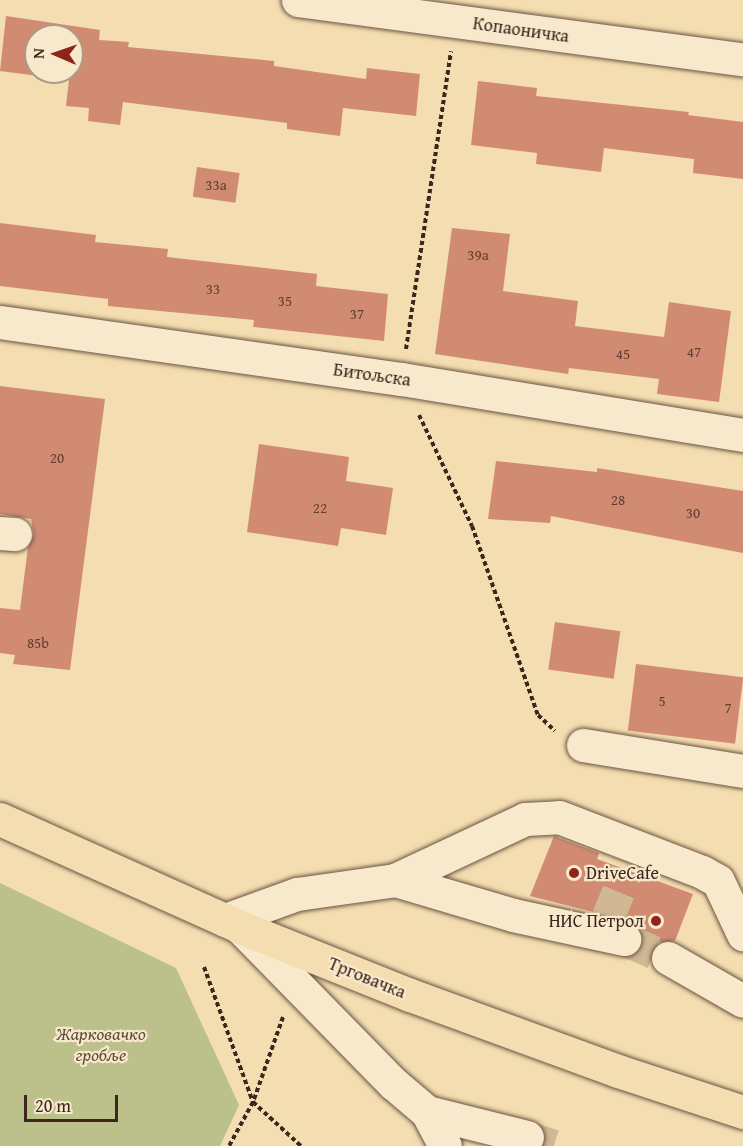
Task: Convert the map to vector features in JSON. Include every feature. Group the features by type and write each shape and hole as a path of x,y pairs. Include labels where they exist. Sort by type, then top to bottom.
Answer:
{"main road":[{"name":"Трговачка","path":"0,819 233,924 502,1030 743,1112"}],"street":[{"name":"Копаоничка","path":"298,0 743,59"},
{"name":"Битољска","path":"0,322 401,379 743,435"},
{"path":"583,745 743,771"},
{"path":"445,1146 427,1112 394,1084 233,924 297,894 395,880 525,819 559,817 631,859 718,881 743,934"},
{"path":"395,880 513,915 611,931"},
{"path":"668,958 743,1001"},
{"path":"427,1112 527,1137"}],"path":[{"path":"456,21 401,379 471,526 538,715 556,732 583,745"},
{"path":"204,967 253,1102 301,1146"},
{"path":"230,1146 253,1102 285,1010"}],"green space":[{"name":"Жарковачко гробље","path":"0,883 176,968 239,1105 220,1146 0,1146"}],"building":[{"path":"6,16 60,24 24,24 24,74 0,71"},
{"path":"84,28 100,30 99,40 129,42 128,47 274,61 274,66 366,79 367,68 420,74 416,116 343,108 340,136 287,129 287,123 123,102 120,125 88,121 89,108 66,106 69,84 84,84"},
{"path":"478,81 537,88 536,96 689,112 688,115 743,122 743,179 693,173 694,159 604,148 601,172 536,164 537,153 471,145"},
{"path":"197,167 240,173 235,203 193,197"},
{"path":"0,223 96,235 95,242 168,249 167,257 317,274 316,286 388,294 384,341 253,327 254,320 108,306 108,299 0,286"},
{"path":"452,228 510,234 503,291 578,301 575,326 664,337 669,302 731,311 719,402 657,394 659,379 569,368 568,374 435,354"},
{"path":"0,386 105,399 70,670 13,664 15,655 0,653 0,608 20,610 28,547 34,535 31,519 0,514"},
{"path":"259,444 349,457 346,481 393,488 386,535 341,528 338,546 247,532"},
{"path":"496,461 597,472 597,468 743,491 743,553 551,516 550,523 488,519"},
{"path":"555,622 620,631 614,679 548,670"},
{"path":"636,664 743,677 735,744 628,731"},
{"path":"554,836 599,853 597,859 693,894 675,941 658,942 649,958 637,953 642,934 629,921 530,896"}],"tunnel":[{"path":"606,922 627,871"},
{"path":"624,939 668,958"},
{"path":"527,1137 554,1146"}],"place":[{"name":"DriveCafe","path":"574,873"},
{"name":"НИС Петрол","path":"656,921"}]}
